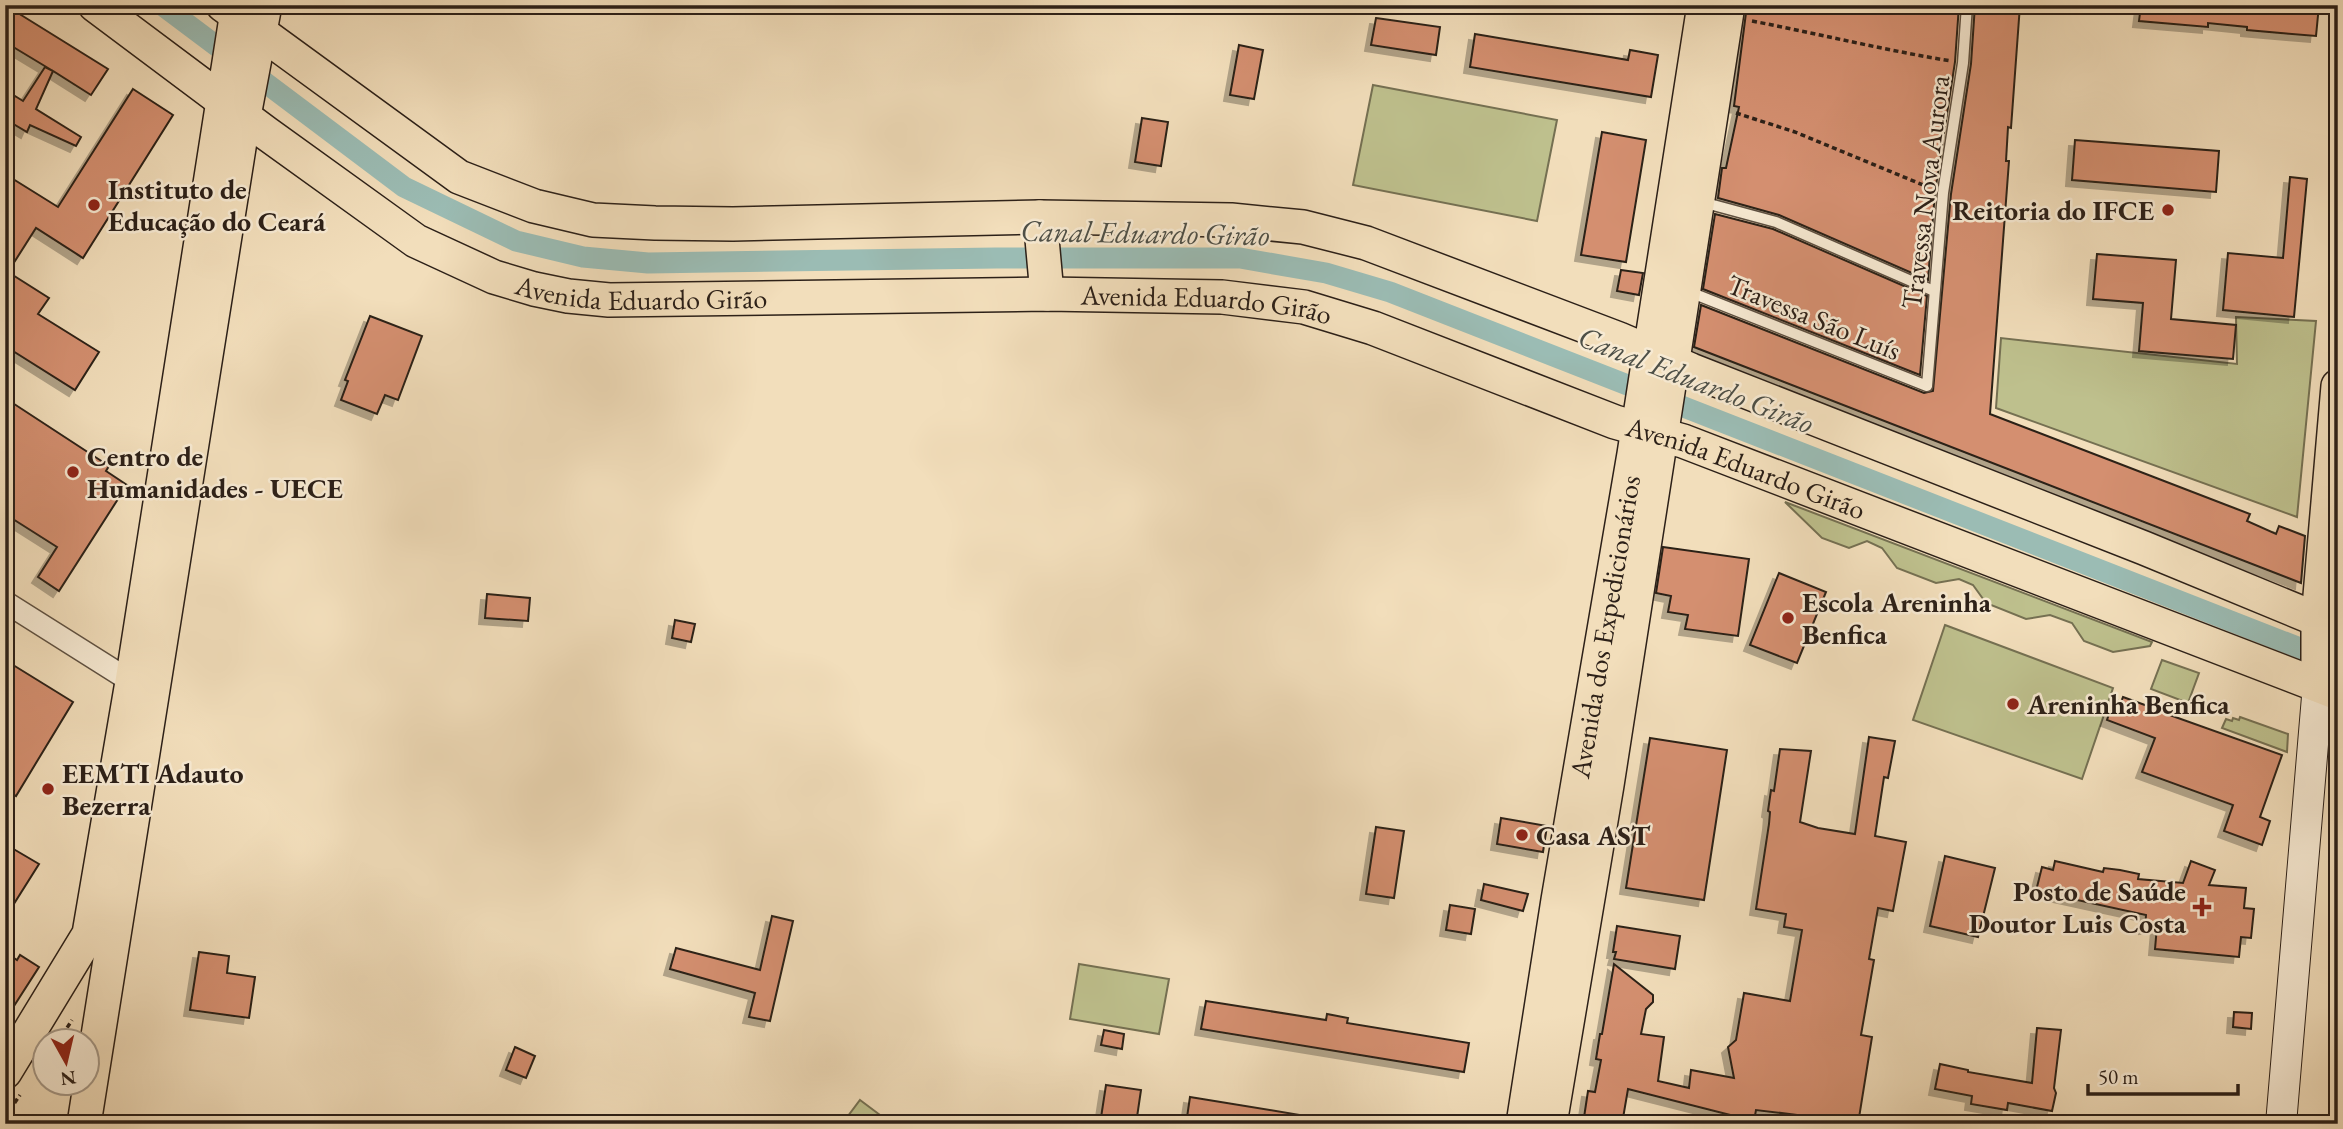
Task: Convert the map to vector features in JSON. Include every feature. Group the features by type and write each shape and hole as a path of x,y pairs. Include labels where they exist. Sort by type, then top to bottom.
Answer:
{"main road":[{"name":"Avenida Eduardo Girão","path":"95,5 235,99 416,241 494,277 534,289 609,300 1046,288 1222,297 1304,307 1374,328 1605,418 1654,396"},
{"name":"Avenida dos Expedicionários","path":"1654,396 1684,290 1712,105 1719,9"},
{"name":"Avenida dos Expedicionários","path":"1523,1124 1571,903 1719,9"},
{"name":"Avenida Eduardo Girão","path":"245,21 459,177 534,206 593,220 733,224 1041,224 1238,220 1303,227 1366,243 1654,396 1983,486 2121,539 2325,655"},
{"path":"84,1124 143,684 245,21"},
{"path":"1041,224 1046,288"},
{"path":"2325,655 2338,386"},
{"name":"Avenida Eduardo Girão","path":"1654,396 1683,441 2325,655"},
{"path":"5,1072 89,933 143,684"},
{"name":"Avenida dos Expedicionários","path":"1550,1124 1571,903"}],"street":[{"path":"5,602 143,684"},
{"path":"2281,1124 2325,655"}],"lane":[{"name":"Travessa Nova Aurora","path":"1927,386 1943,192 1963,63 1967,9"},
{"path":"1698,200 1776,222 1934,291"},
{"name":"Travessa São Luís","path":"1684,290 1927,386"}],"path":[{"path":"1931,5 1967,9"},
{"path":"1719,9 1887,51 1963,63"},
{"path":"1712,105 1795,132 1943,192"}],"green space":[{"path":"1373,85 1557,120 1537,221 1353,185"},
{"path":"2236,317 2316,321 2297,517 1996,408 2001,338 2237,364"},
{"path":"1785,502 2152,642 2150,646 2113,652 2084,641 2072,623 2050,615 2026,619 1986,603 1973,585 1959,579 1936,583 1897,568 1882,548 1867,541 1849,548 1822,538"},
{"name":"Areninha Benfica","path":"1945,625 2113,688 2082,779 1913,720"},
{"path":"2162,660 2199,673 2188,703 2151,689"},
{"path":"2240,717 2288,734 2287,752 2222,728 2226,719 2239,720"},
{"path":"1079,964 1169,979 1159,1034 1070,1019"},
{"path":"860,1100 892,1124 842,1124"}],"building":[{"path":"5,5 108,69 91,95 5,42"},
{"path":"1747,5 1959,5 1955,62 1935,192 1928,280 1779,215 1718,198 1722,168 1726,168 1739,107 1734,106"},
{"path":"1975,5 2020,5 2011,128 2008,127 2006,161 2009,161 1990,414 2250,514 2247,521 2276,534 2279,526 2305,536 2301,583 1694,347 1701,305 1924,393 1933,391 1951,194 1971,64"},
{"path":"2141,5 2319,5 2316,36 2247,30 2247,27 2208,23 2208,27 2139,21"},
{"path":"1376,18 1440,27 1436,55 1371,45"},
{"path":"1475,34 1628,60 1630,50 1658,55 1651,97 1470,67"},
{"path":"1239,45 1263,50 1254,99 1230,95"},
{"path":"45,67 53,71 36,109 81,137 76,146 30,125 27,132 5,119 5,110 15,96 23,101"},
{"path":"133,89 173,115 83,258 36,228 8,272 49,298 38,314 99,352 75,390 5,346 5,174 58,207"},
{"path":"1142,118 1168,122 1161,166 1135,162"},
{"path":"1602,132 1646,140 1626,262 1581,255"},
{"path":"2075,140 2219,151 2216,192 2072,180"},
{"path":"2290,177 2307,179 2294,317 2223,310 2228,253 2283,258"},
{"path":"1715,214 1773,229 1927,296 1920,375 1703,289"},
{"path":"2097,254 2176,260 2171,319 2236,325 2233,359 2139,351 2143,303 2093,299"},
{"path":"1621,270 1643,273 1639,295 1617,291"},
{"path":"370,316 422,336 398,400 385,395 377,414 341,400 348,381 345,380"},
{"path":"5,398 109,466 106,471 127,485 59,591 38,577 57,547 5,514"},
{"path":"1663,547 1749,559 1738,636 1685,629 1688,615 1668,612 1671,596 1656,593"},
{"name":"Escola Areninha Benfica","path":"1779,573 1826,592 1797,663 1750,645"},
{"path":"487,594 530,598 528,621 485,618"},
{"path":"675,620 695,624 691,642 672,638"},
{"path":"5,660 73,702 16,796 5,789"},
{"path":"2123,697 2282,755 2260,817 2270,821 2262,845 2224,831 2233,805 2142,772 2155,738 2107,720 2114,699 2121,702"},
{"path":"1869,737 1895,741 1888,778 1884,777 1875,836 1906,842 1893,911 1878,908 1869,959 1874,960 1861,1035 1872,1037 1858,1124 1796,1124 1798,1115 1756,1110 1754,1121 1628,1089 1622,1124 1583,1124 1588,1091 1595,1092 1601,1060 1596,1059 1614,964 1653,995 1653,1002 1646,1009 1641,1034 1664,1037 1658,1081 1689,1088 1691,1070 1734,1078 1728,1047 1736,1040 1744,993 1790,1001 1802,930 1784,927 1786,914 1756,909 1769,824 1771,790 1774,791 1780,749 1811,751 1800,822 1855,834"},
{"path":"1650,738 1727,750 1704,900 1626,888"},
{"name":"Casa AST","path":"1501,818 1547,826 1543,852 1497,844"},
{"path":"1376,827 1404,831 1394,898 1366,894"},
{"path":"5,844 39,864 5,918"},
{"path":"1945,856 1995,868 1978,937 1930,926"},
{"path":"2055,861 2103,872 2104,868 2139,874 2138,879 2183,883 2191,861 2215,870 2209,885 2246,888 2244,908 2254,909 2251,938 2241,937 2239,957 2155,949 2157,926 2145,928 2146,915 2036,891 2042,867 2053,870"},
{"path":"1484,884 1528,894 1523,911 1481,900"},
{"path":"1450,905 1475,909 1471,934 1446,930"},
{"path":"772,916 793,921 770,1021 749,1017 755,993 670,969 676,948 760,970"},
{"path":"1617,926 1680,936 1675,969 1614,959"},
{"path":"5,952 17,960 20,955 39,967 5,1020"},
{"path":"199,952 229,956 227,973 255,977 249,1018 190,1010"},
{"path":"1206,1001 1326,1020 1327,1014 1348,1018 1347,1023 1469,1043 1464,1072 1201,1029"},
{"path":"2234,1012 2252,1013 2251,1029 2233,1027"},
{"path":"2037,1028 2061,1030 2052,1111 2008,1103 2007,1110 1971,1104 1972,1096 1935,1089 1940,1064 1968,1072 2032,1083"},
{"path":"1104,1030 1124,1034 1122,1049 1101,1045"},
{"path":"515,1047 535,1056 526,1078 506,1070"},
{"path":"1106,1085 1141,1090 1136,1124 1100,1124"},
{"path":"1190,1097 1300,1115 1299,1124 1186,1124"}],"waterway":[{"name":"Canal Eduardo Girão","path":"162,5 404,187 516,241 583,257 648,263 1240,258 1326,273 1390,292 2338,663"}],"place":[{"name":"Instituto de Educação do Ceará","path":"94,205"},
{"name":"Reitoria do IFCE","path":"2168,210"},
{"name":"Centro de Humanidades - UECE","path":"73,472"},
{"name":"Escola Areninha Benfica","path":"1788,618"},
{"name":"Areninha Benfica","path":"2013,704"},
{"name":"EEMTI Adauto Bezerra","path":"48,789"},
{"name":"Casa AST","path":"1522,835"},
{"name":"Posto de Saúde Doutor Luis Costa","path":"2202,907"}]}
